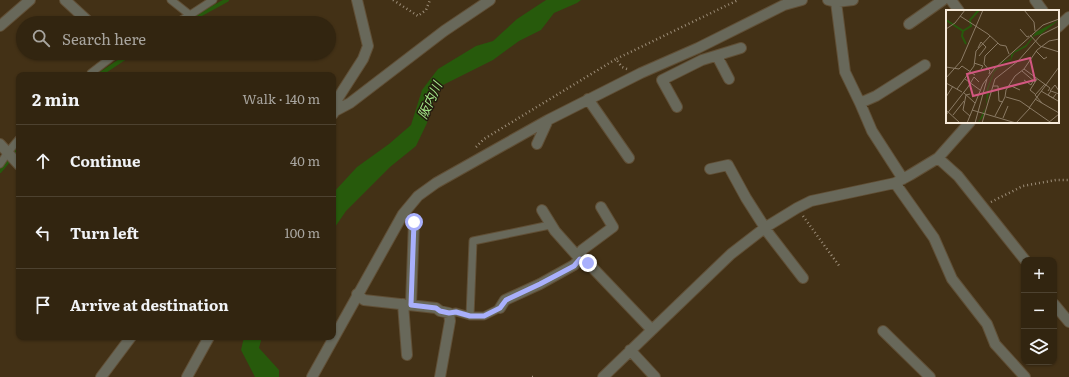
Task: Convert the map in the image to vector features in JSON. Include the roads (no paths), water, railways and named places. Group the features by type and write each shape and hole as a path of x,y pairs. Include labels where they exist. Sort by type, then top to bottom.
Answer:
{"street":[{"path":"0,26 30,0"},
{"path":"65,0 82,16"},
{"path":"336,105 338,98 363,59 368,46 358,0"},
{"path":"336,111 350,104 444,31 490,0"},
{"path":"336,333 403,214 418,196 436,183 588,99 641,73 698,48 784,5 802,0"},
{"path":"853,0 832,1 845,72 872,132 899,181 934,238 952,279 987,324 995,344 1025,377"},
{"path":"908,24 943,0"},
{"path":"951,0 958,10"},
{"path":"1035,0 1042,10"},
{"path":"1059,25 1069,17"},
{"path":"698,48 702,60"},
{"path":"677,107 662,80 702,60 741,48"},
{"path":"717,56 729,79"},
{"path":"860,103 876,96 925,65"},
{"path":"588,99 629,158"},
{"path":"537,144 548,120"},
{"path":"603,377 731,254 766,227 811,201 899,181 938,158 969,123"},
{"path":"0,144 13,158"},
{"path":"938,158 958,176 1023,257"},
{"path":"710,169 728,165 746,198 766,227 769,234 803,278"},
{"path":"500,308 506,300 574,266 580,259 582,250 613,227 601,207"},
{"path":"542,210 550,225 580,259 588,263 652,330"},
{"path":"407,355 407,304 414,222"},
{"path":"357,294 364,300 436,308 440,311 449,313 450,321 440,377"},
{"path":"1057,308 1069,322"},
{"path":"883,331 930,377"},
{"path":"101,377 129,340"},
{"path":"187,377 207,340"},
{"path":"312,377 332,340"},
{"path":"630,350 655,377"}],"lane":[{"path":"171,0 190,15 213,0"},
{"path":"93,72 108,60"},
{"path":"0,164 5,158 13,158"},
{"path":"470,316 473,241 550,225"},
{"path":"449,313 456,312 470,316 484,316 500,308"}],"water":[{"name":"阪内川","path":"546,0 581,0 554,13 541,30 519,41 493,60 439,87 430,110 427,123 416,146 390,167 346,211 336,226 336,190 357,167 389,144 411,125 422,90 438,69 476,46 493,41 517,19"},
{"path":"243,340 261,340 259,348 279,370 279,377 255,377 241,350"}],"waterway":[{"path":"198,16 227,0"},
{"path":"104,72 122,60"},
{"path":"0,171 16,152"}]}
